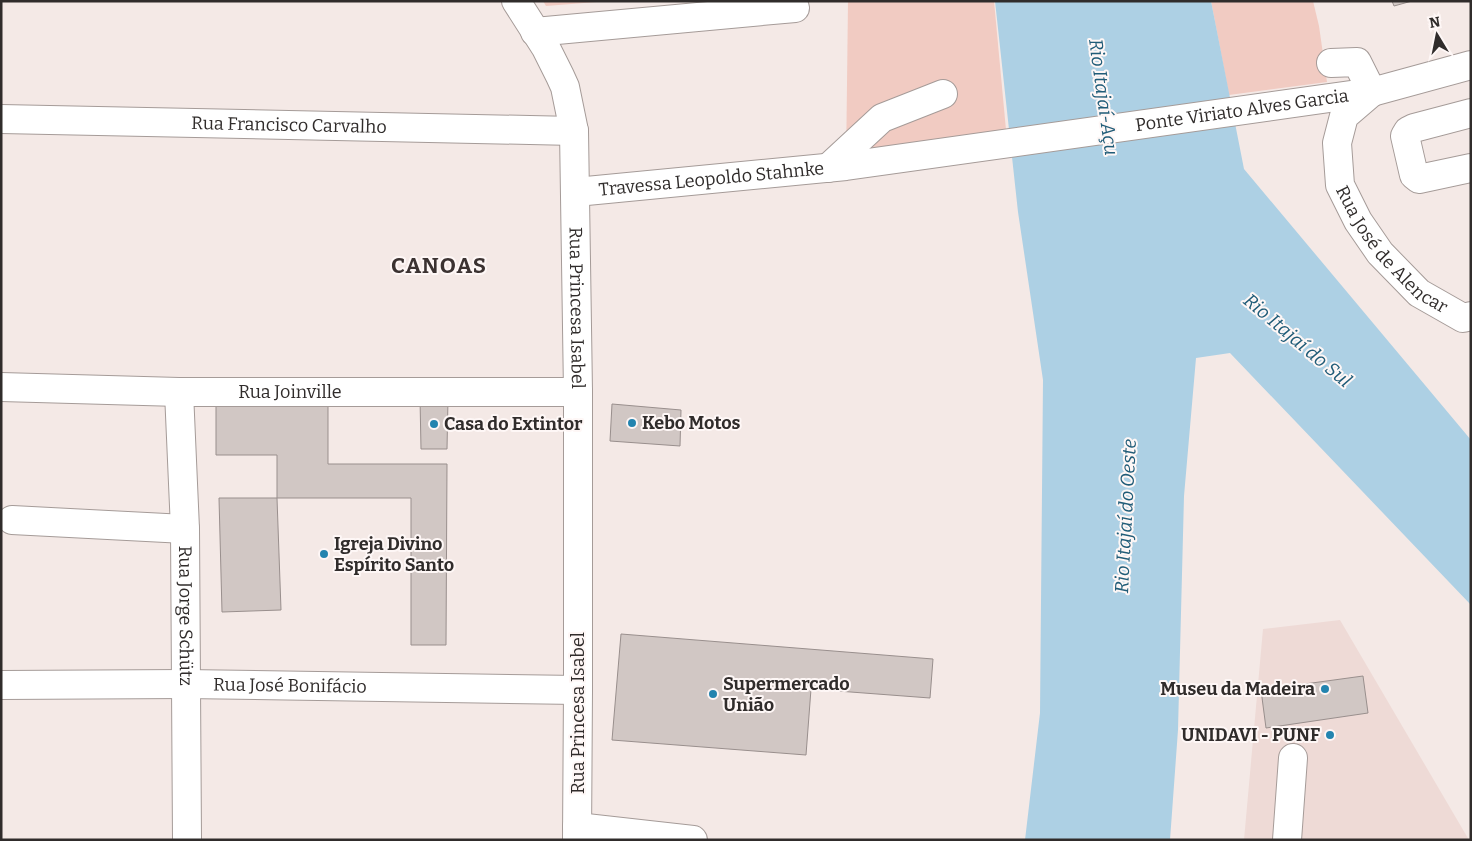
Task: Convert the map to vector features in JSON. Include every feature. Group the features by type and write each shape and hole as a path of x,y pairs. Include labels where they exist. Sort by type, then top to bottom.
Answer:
{"street":[{"name":"Rua Princesa Isabel","path":"516,1 546,48 565,88 574,131 578,392 577,833"},
{"path":"535,32 795,8"},
{"path":"1332,62 1357,62 1372,92"},
{"name":"Ponte Viriato Alves Garcia","path":"837,167 1372,92 1471,65"},
{"name":"Rua José de Alencar","path":"1372,92 1344,116 1336,143 1340,185 1358,221 1380,253 1420,293 1467,317"},
{"path":"837,167 882,118 943,94"},
{"path":"1471,113 1414,128 1408,131 1405,136 1414,175 1419,179 1471,168"},
{"name":"Rua Francisco Carvalho","path":"1,119 574,131"},
{"name":"Travessa Leopoldo Stahnke","path":"576,192 837,167"},
{"name":"Rua Joinville","path":"1,387 179,392 578,392"},
{"name":"Rua Jorge Schütz","path":"179,392 184,530 187,840"},
{"path":"12,520 184,530"},
{"name":"Rua José Bonifácio","path":"1,685 185,684 578,690"},
{"path":"1287,840 1293,758"},
{"path":"577,833 692,840"}],"shaded area":[{"path":"543,1 609,1 546,6"},
{"path":"848,1 994,1 1006,130 846,166"},
{"path":"1211,1 1313,1 1319,26 1327,82 1229,95"},
{"name":"UNIDAVI - PUNF","path":"1340,620 1469,840 1244,840 1263,629"}],"water":[{"path":"995,1 1211,1 1244,169 1471,440 1471,605 1230,353 1196,358 1184,496 1178,730 1170,840 1025,840 1040,713 1043,380 1018,212"}],"building":[{"path":"1392,1 1412,1 1394,6"},
{"name":"Casa do Extintor","path":"420,398 448,399 447,449 421,449"},
{"path":"216,403 328,403 328,464 447,464 446,645 411,645 411,498 277,498 277,455 216,455"},
{"path":"612,404 681,410 680,446 610,441"},
{"path":"219,498 277,498 281,610 222,612"},
{"name":"Supermercado União","path":"621,634 933,659 930,698 811,689 806,755 612,740"},
{"path":"1363,676 1368,713 1266,728 1261,690"}],"place":[{"name":"Kebo Motos","path":"632,423"},
{"name":"Casa do Extintor","path":"434,424"},
{"name":"Igreja Divino Espírito Santo","path":"324,554"},
{"name":"Museu da Madeira","path":"1325,689"},
{"name":"Supermercado União","path":"713,694"},
{"name":"UNIDAVI - PUNF","path":"1330,735"}],"district":[{"name":"CANOAS","path":"439,265"}],"water label":[{"name":"Rio Itajaí-Açu","path":"1104,97"},
{"name":"Rio Itajaí do Sul","path":"1298,340"},
{"name":"Rio Itajaí do Oeste","path":"1125,516"}]}
